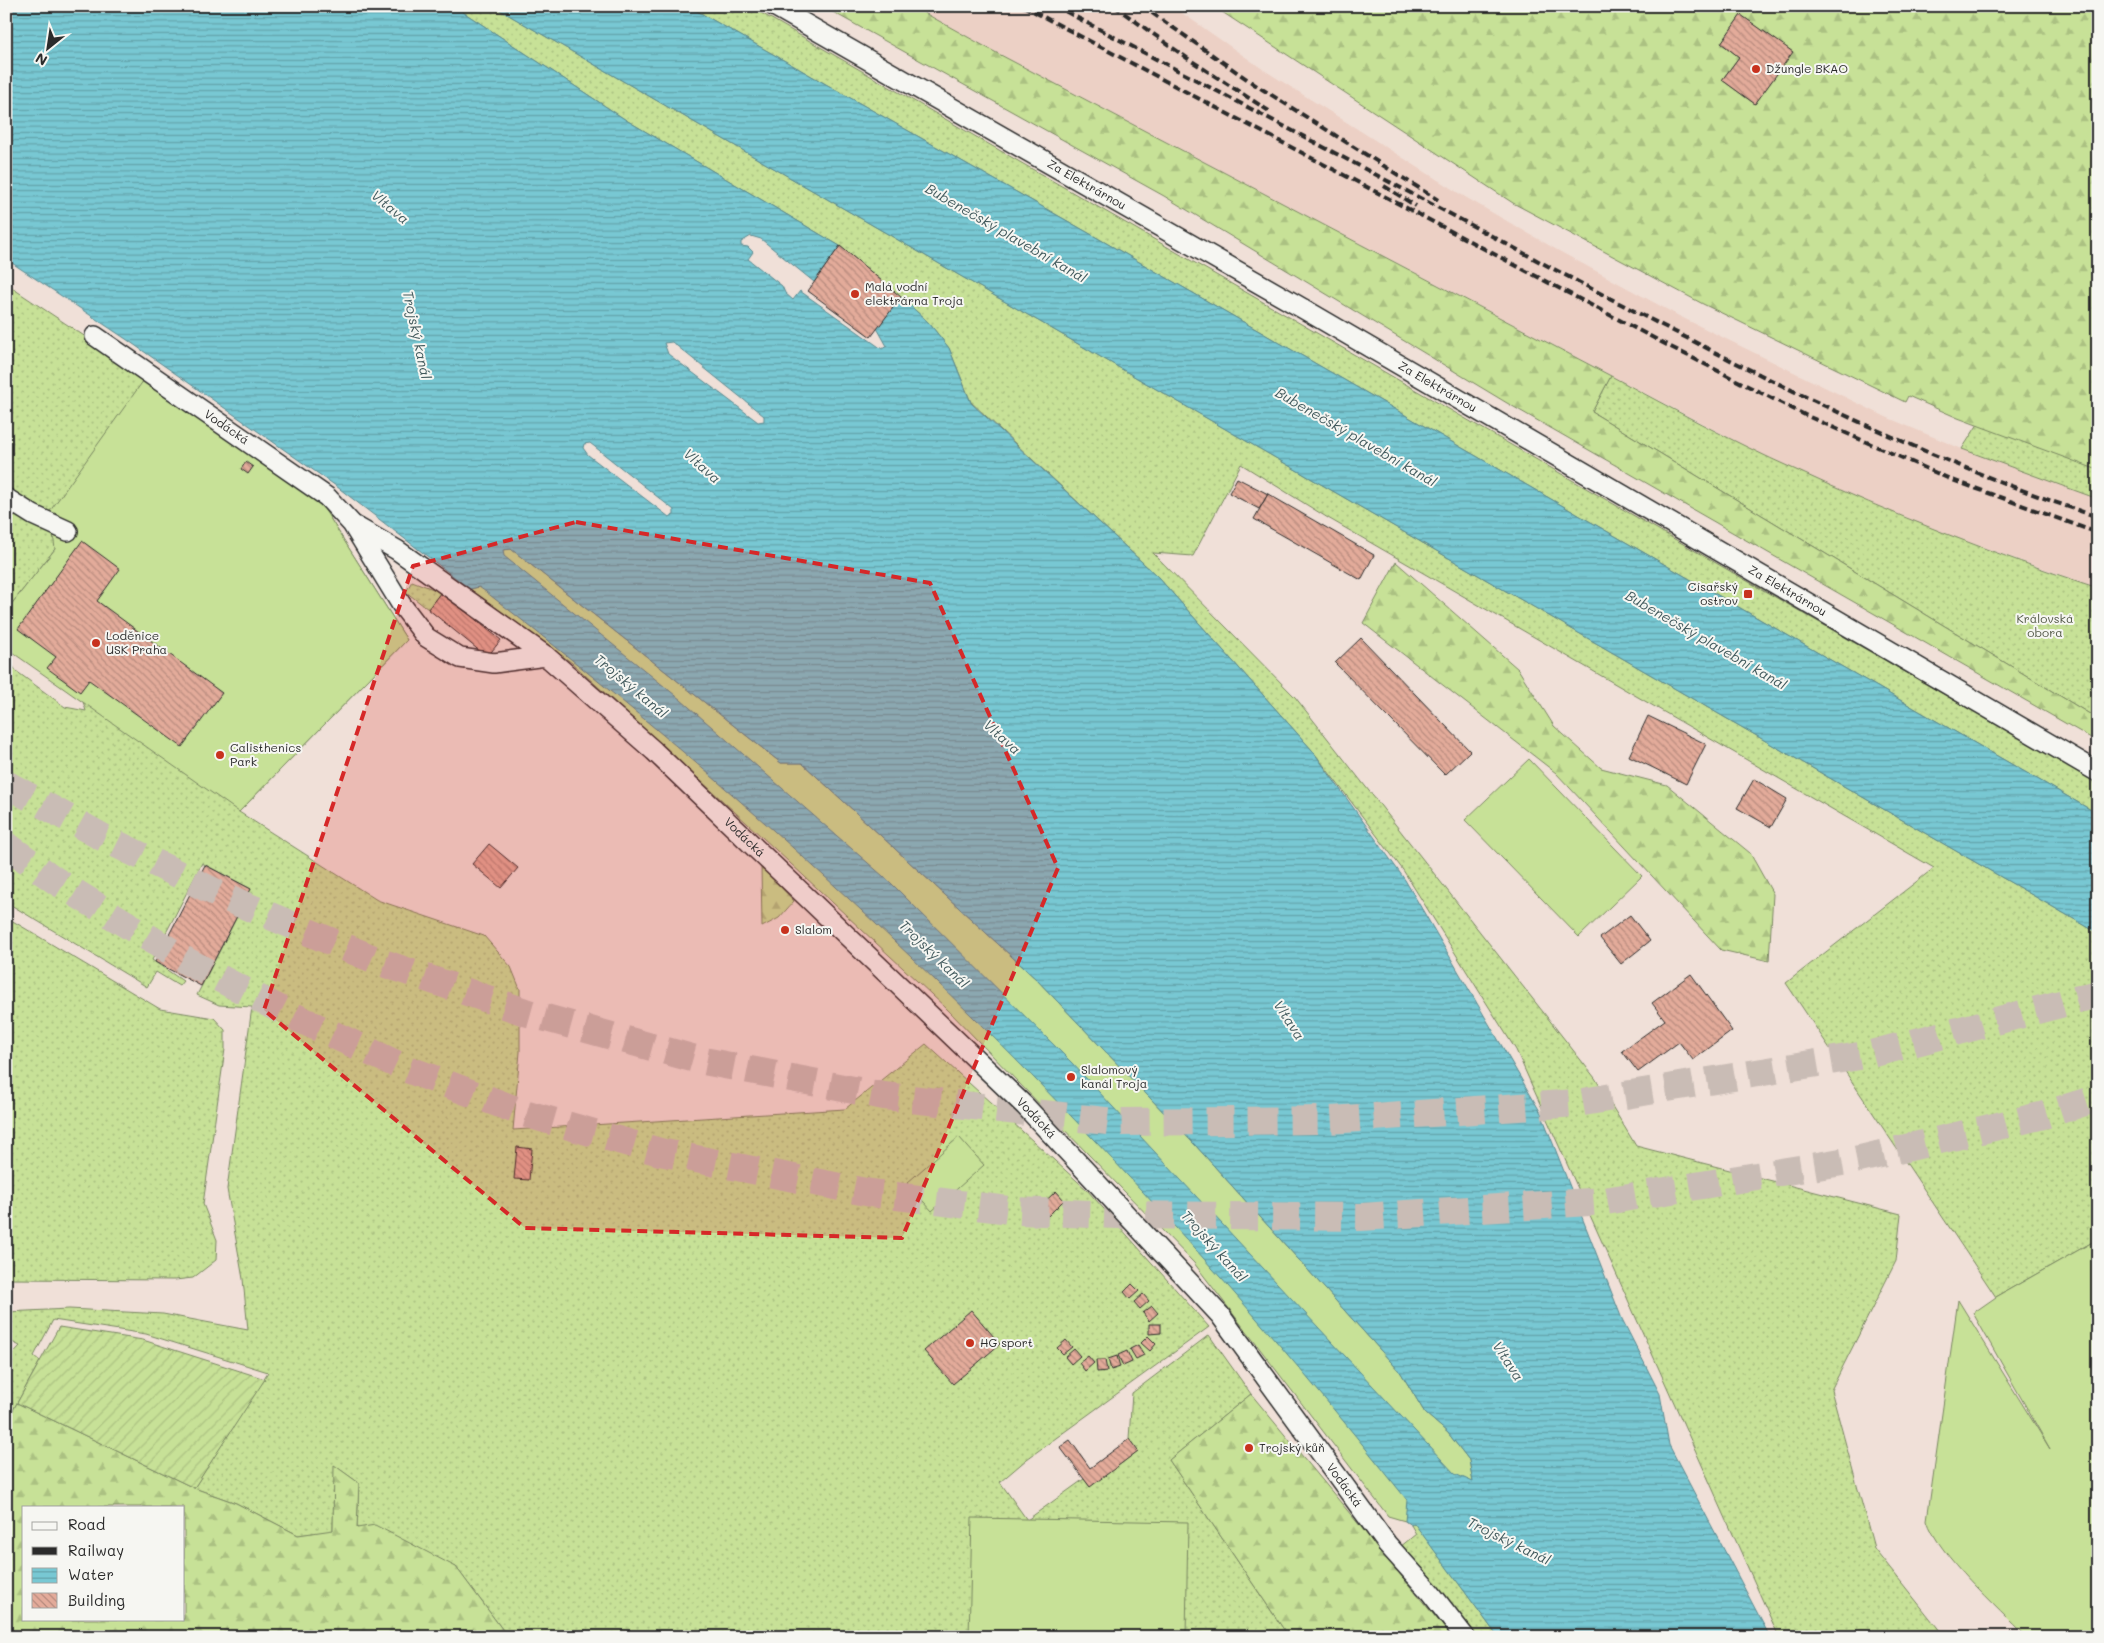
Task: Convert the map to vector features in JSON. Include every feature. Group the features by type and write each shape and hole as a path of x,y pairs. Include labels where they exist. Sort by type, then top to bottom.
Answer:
{"street":[{"name":"Za Elektrárnou","path":"774,6 1300,307 2098,772"},
{"name":"Vodácká","path":"95,336 327,497 352,524 401,604 426,637 460,658 494,663 546,656"},
{"path":"6,498 33,515 68,532"},
{"name":"Vodácká","path":"352,524 397,550 546,656 654,751 1025,1106 1220,1315 1387,1544 1430,1592 1465,1637"}],"highlighted area":[{"path":"576,522 930,583 1058,868 902,1238 525,1228 264,1010 413,566"}],"shaded area":[{"path":"912,6 1172,6 1264,70 1460,194 1559,251 1679,316 1886,417 1962,449 2098,499 2098,588 1943,533 1845,493 1749,448 993,51"}],"green space":[{"path":"454,6 493,6 2098,933 2098,1239 1996,1297 1786,983 1934,868 1328,518 1241,464 1193,556 1153,553 1295,697 1595,1078 1636,1146 1901,1214 1896,1261 1831,1390 1874,1548 1945,1637 1779,1637 1516,1050 1403,870 1312,750 1158,577 971,402 949,348 929,323 840,246 626,120"},
{"path":"688,6 749,6 2098,783 2098,814 1094,236"},
{"path":"822,6 912,6 993,51 1611,376 1592,412 2098,719 2098,742 1507,403 1164,196"},
{"path":"1213,6 2098,6 2098,470 1958,418 1908,396 1905,402 1703,304 1513,203","holes":["1741,15 1792,52 1755,104 1722,80 1739,57 1721,43"]},
{"path":"2098,237 2098,499 1962,449"},
{"path":"6,284 146,377 55,549 6,611"},
{"name":"Královská obora","path":"1611,376 1747,447 1831,486 1982,548 2098,588 2098,719 1592,412"},
{"path":"146,377 321,504 407,640 239,812 6,648 6,611 55,549 50,511"},
{"path":"321,504 407,640 239,812 377,900 484,936 511,967 520,989 520,1052 513,1130 845,1109 926,1044 1087,1190 1209,1327 1027,1459 1000,1482 1027,1520 1084,1479 1090,1487 1129,1439 1132,1393 1209,1335 1251,1394 1169,1460 1289,1637 508,1637 456,1567 357,1528 359,1483 335,1466 333,1531 298,1535 236,1503 194,1488 268,1372 146,1334 53,1320 34,1356 40,1361 6,1423 6,1358 8,1359 20,1346 6,1339 6,1312 69,1309 163,1314 248,1330 243,1279 227,1189 252,1007 219,1005 197,995 251,889 202,863 152,960 183,981 179,986 156,972 147,987 6,902 6,655 16,671 65,707 86,711 80,692"},
{"name":"Slalomový kanál Troja","path":"511,549 781,763 802,763 1036,979 1196,1146 1401,1373 1425,1413 1448,1433 1469,1460 1473,1482 1411,1525 1405,1521 1388,1516 1194,1263 946,1008 572,663 470,589 479,587 503,550"},
{"path":"1396,562 1518,669 1554,726 1601,768 1667,785 1750,853 1773,894 1769,961 1721,950 1556,773 1363,623"},
{"path":"412,581 441,592 428,609 406,592"},
{"path":"1529,759 1642,876 1579,937 1465,820"},
{"path":"761,866 794,901 779,918 762,927"},
{"path":"6,917 160,1009 214,1018 225,1030 225,1049 203,1204 217,1240 216,1260 193,1278 175,1280 6,1279"},
{"path":"959,1137 984,1165 932,1211 907,1183"},
{"path":"2098,1239 2098,1637 2026,1637 1985,1597 1956,1565 1933,1534 1927,1520 1958,1300 2050,1449 1973,1313 1996,1297"},
{"path":"59,1327 143,1340 265,1379 194,1488 17,1403"},
{"path":"1251,1394 1452,1637 1289,1637 1169,1460"},
{"path":"17,1403 194,1488 236,1503 298,1535 333,1530 334,1465 359,1483 357,1528 375,1525 456,1567 508,1637 6,1637 6,1423"},
{"path":"972,1518 1188,1522 1186,1637 969,1637"},
{"path":"1414,1522 1498,1637 1471,1637 1400,1547 1416,1534 1411,1525"}],"water":[{"path":"6,6 454,6 626,120 840,246 814,282 761,239 751,236 741,242 741,246 748,247 753,252 748,259 782,286 785,293 793,300 800,291 882,349 887,346 877,328 901,297 929,323 949,348 971,403 1158,577 1312,750 1405,880 1541,1113 1622,1319 1660,1394 1669,1445 1770,1637 1498,1637 1414,1523 1411,1525 1405,1521 1407,1500 1304,1374 1198,1252 1088,1133 974,1018 857,906 736,798 612,693 486,592 479,587 470,589 336,486 126,339 6,259","holes":["672,342 764,416 764,421 758,422 668,354 664,343","590,443 674,510 674,515 669,517 588,455 583,448 584,444","511,549 781,763 802,763 1036,979 1196,1146 1401,1373 1425,1413 1448,1433 1469,1460 1473,1482 1455,1474 1071,1062 891,883 681,700 504,556 503,550"]},
{"name":"Bubenečský plavební kanál","path":"493,6 688,6 1094,236 2098,814 2098,933"}],"building":[{"name":"Džungle BKAO","path":"1741,15 1793,52 1755,104 1722,80 1739,57 1721,43"},
{"name":"Malá vodní elektrárna Troja","path":"840,246 901,297 871,337 808,291"},
{"path":"246,462 253,467 248,474 241,469"},
{"path":"1237,478 1268,494 1259,509 1229,493"},
{"path":"1268,494 1374,555 1361,580 1254,519"},
{"name":"Loděnice USK Praha","path":"82,541 120,569 97,601 222,693 182,747 89,680 80,692 47,668 56,657 18,629"},
{"path":"441,592 501,640 487,657 428,609"},
{"path":"1361,638 1470,751 1445,775 1335,663"},
{"path":"1648,716 1706,744 1686,784 1629,756"},
{"path":"1754,779 1787,799 1771,827 1737,808"},
{"path":"489,844 518,868 501,888 472,864"},
{"path":"205,865 251,889 201,986 155,962"},
{"path":"1630,915 1650,941 1621,964 1600,938"},
{"path":"1691,974 1732,1031 1693,1060 1679,1042 1638,1072 1622,1051 1665,1020 1652,1003"},
{"path":"517,1147 532,1149 529,1180 514,1179"},
{"path":"1056,1191 1064,1200 1040,1224 1031,1215"},
{"path":"1132,1284 1139,1291 1130,1299 1124,1292"},
{"path":"1143,1294 1149,1301 1140,1309 1134,1302"},
{"path":"1152,1306 1158,1313 1149,1321 1143,1313"},
{"path":"971,1310 1000,1344 953,1384 924,1351"},
{"path":"1149,1324 1161,1324 1161,1333 1149,1334"},
{"path":"1148,1336 1156,1344 1150,1351 1141,1343"},
{"path":"1066,1340 1072,1347 1063,1354 1057,1348"},
{"path":"1138,1345 1144,1355 1136,1359 1130,1349"},
{"path":"1074,1349 1080,1356 1071,1364 1065,1357"},
{"path":"1127,1351 1132,1362 1123,1366 1118,1355"},
{"path":"1088,1356 1094,1363 1085,1371 1079,1363"},
{"path":"1117,1356 1120,1367 1111,1370 1108,1359"},
{"path":"1096,1360 1105,1360 1107,1371 1097,1372"},
{"path":"1129,1439 1138,1451 1090,1487 1060,1447 1070,1440 1090,1468"}],"tunnel":[{"path":"6,784 102,837 227,898 383,963 528,1013 699,1060 884,1096 1115,1122 1330,1120 1577,1103 1871,1054 2098,994"},
{"path":"6,845 56,881 188,962 291,1015 407,1069 524,1113 660,1152 871,1193 1017,1211 1117,1215 1361,1217 1605,1201 1860,1159 2044,1115 2098,1098"}],"railway":[{"path":"1023,6 1665,344 1805,415 1950,479 2098,533"},
{"path":"1055,6 1546,265 1749,369 1886,434 1956,464 2026,492 2098,517"},
{"path":"1114,6 1187,58 1269,111"},
{"path":"1142,6 1254,84 1438,200"},
{"path":"1384,186 1416,206"}],"place":[{"name":"Džungle BKAO","path":"1756,69"},
{"name":"Malá vodní elektrárna Troja","path":"855,294"},
{"name":"Císařský ostrov","path":"1748,594"},
{"name":"Loděnice USK Praha","path":"96,643"},
{"name":"Calisthenics Park","path":"220,755"},
{"name":"Slalom","path":"785,930"},
{"name":"Slalomový kanál Troja","path":"1071,1077"},
{"name":"HG sport","path":"970,1343"},
{"name":"Trojský kůň","path":"1249,1448"}],"water label":[{"name":"Vltava","path":"390,207"},
{"name":"Trojský kanál","path":"417,335"},
{"name":"Vltava","path":"702,466"},
{"name":"Trojský kanál","path":"631,686"},
{"name":"Vltava","path":"1002,737"},
{"name":"Trojský kanál","path":"934,954"},
{"name":"Vltava","path":"1289,1020"},
{"name":"Trojský kanál","path":"1214,1246"},
{"name":"Vltava","path":"1508,1361"},
{"name":"Trojský kanál","path":"1509,1541"}]}
